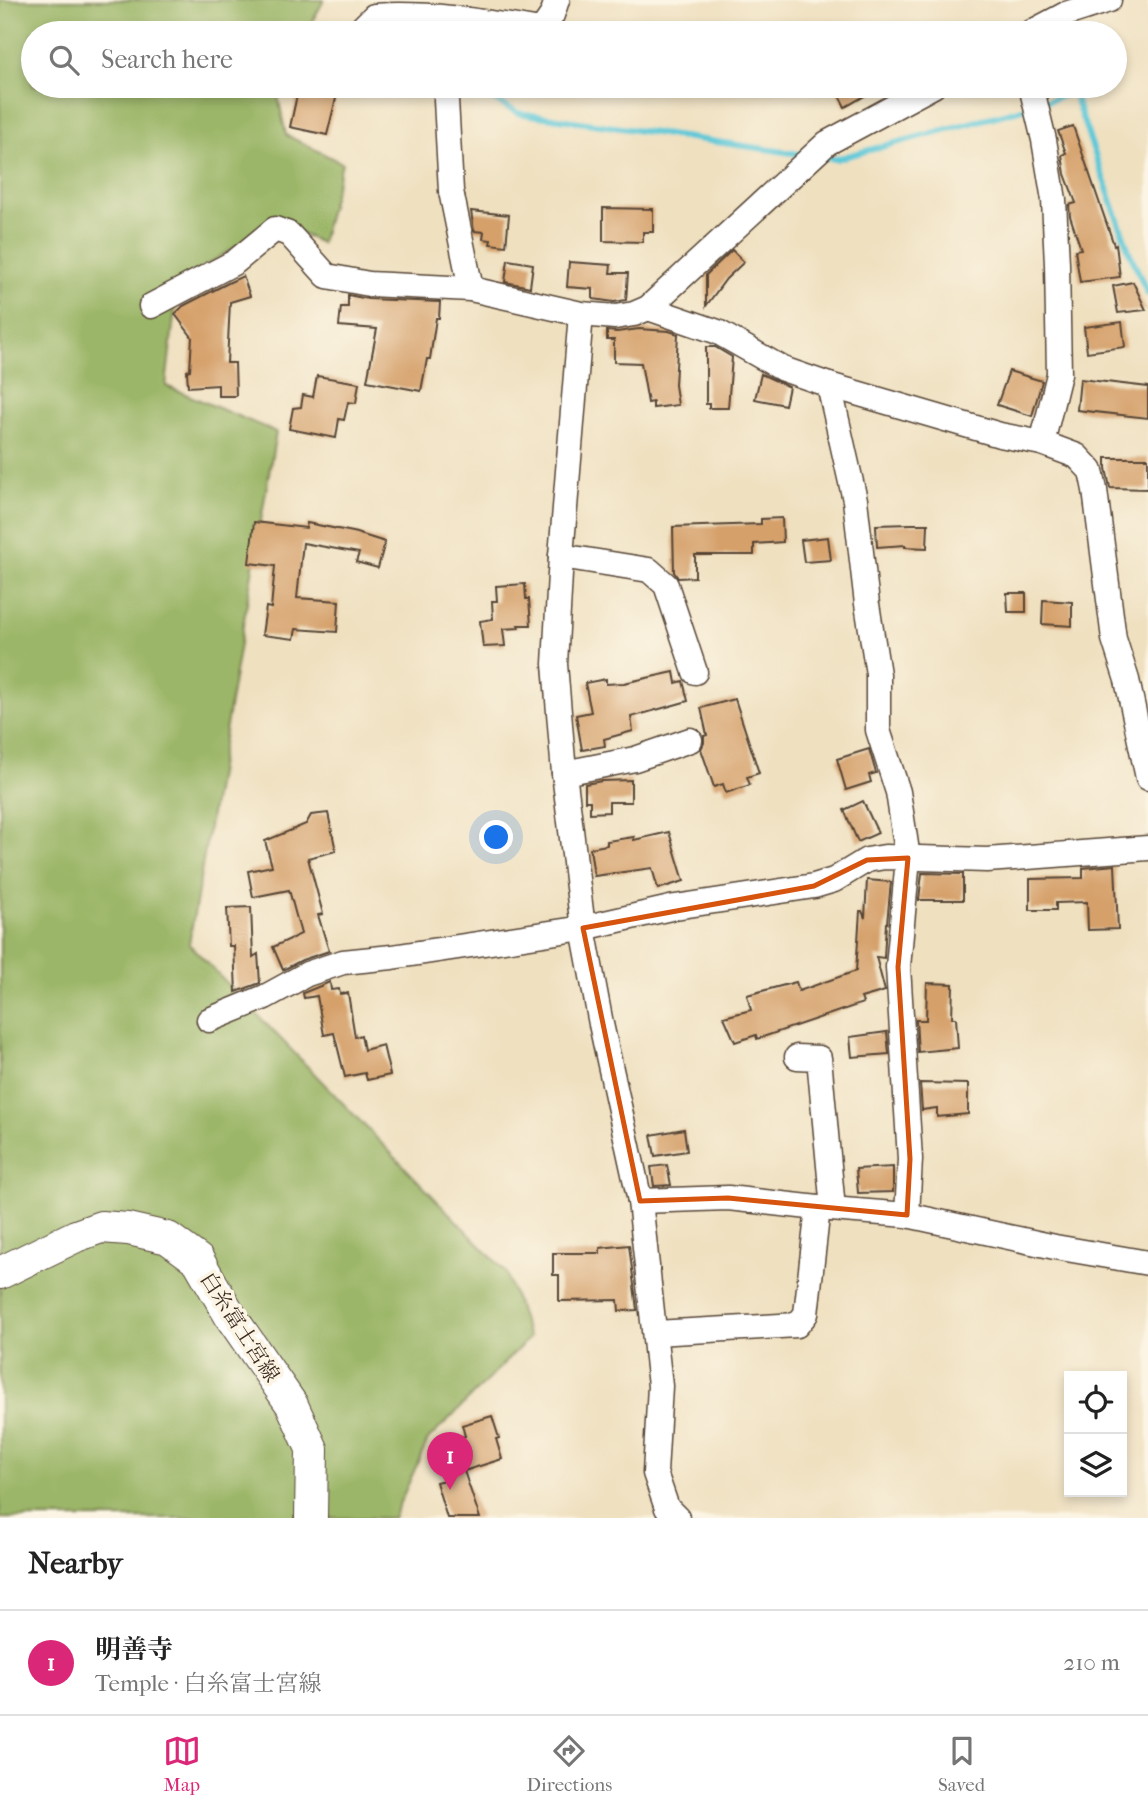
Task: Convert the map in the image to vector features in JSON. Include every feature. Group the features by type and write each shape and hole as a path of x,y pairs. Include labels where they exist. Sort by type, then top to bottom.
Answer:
{"main road":[{"name":"白糸富士宮線","path":"0,1273 76,1236 101,1227 128,1228 168,1238 198,1260 231,1317 292,1405 312,1449 311,1518"}],"street":[{"path":"548,21 557,0"},
{"path":"1051,14 1109,0"},
{"path":"369,21 374,16 402,14 440,21"},
{"path":"447,98 451,191 471,289"},
{"path":"151,306 235,261 275,229 289,234 327,276 369,284 471,289 581,314 615,317 634,314 648,308 827,143 911,98"},
{"path":"1034,98 1054,200 1058,319 1059,374 1042,443"},
{"path":"648,308 718,332 783,369 829,385 1000,435 1042,443 1077,456 1091,471 1100,517 1114,639 1148,778"},
{"path":"581,314 555,664 564,774 583,928 640,1201 660,1386 655,1473 667,1508 677,1518"},
{"path":"829,385 855,500 878,674 878,730 898,792 908,858 898,967 910,1159 908,1215"},
{"path":"561,556 649,570 666,585 695,672"},
{"path":"564,774 635,759 690,740"},
{"path":"209,1020 265,997 307,974 343,962 583,928 675,907 814,886 834,880 867,860 885,857 987,860 1148,848"},
{"path":"655,1333 797,1325 806,1314 826,1209 819,1058 797,1057"},
{"path":"640,1201 728,1198 908,1215 1055,1247 1148,1263"}],"highlighted area":[{"path":"908,858 898,967 910,1159 907,1215 728,1198 640,1201 583,928 814,886 867,860"}],"green space":[{"path":"0,0 324,0 313,21 21,21 21,98 278,98 286,135 342,163 321,243 277,222 178,282 166,386 276,432 189,944 506,1272 529,1338 428,1440 393,1518 0,1518"}],"building":[{"path":"296,98 336,98 327,135 290,127"},
{"path":"840,98 861,98 845,107"},
{"path":"1073,126 1114,245 1116,244 1120,277 1080,282 1075,250 1081,249 1069,205 1076,203 1065,174 1062,155 1066,153 1058,131"},
{"path":"603,208 653,209 653,232 643,232 643,242 603,241"},
{"path":"471,211 509,215 506,246 490,244 491,240 483,239 484,232 474,231"},
{"path":"732,250 744,262 726,279 706,306 706,275"},
{"path":"508,260 533,264 530,287 505,282"},
{"path":"569,262 611,265 610,273 628,273 626,300 614,302 593,299 593,289 567,287"},
{"path":"243,276 250,296 230,302 227,363 235,363 236,396 218,396 218,385 188,387 187,371 190,370 192,337 175,314 183,306"},
{"path":"1133,282 1146,310 1118,313 1113,286"},
{"path":"348,295 368,299 440,302 439,318 436,318 430,359 427,359 421,391 367,381 377,329 339,326 341,307 348,307"},
{"path":"1122,322 1125,347 1087,352 1084,327"},
{"path":"639,329 678,334 675,385 678,405 653,408 653,402 648,403 641,363 614,362 614,340 607,340 607,331"},
{"path":"706,347 715,347 732,357 728,408 709,408 709,404 706,404"},
{"path":"1009,371 1042,381 1032,416 997,405"},
{"path":"761,374 789,387 785,405 755,399"},
{"path":"317,376 359,383 356,403 348,402 344,420 339,419 336,438 289,429 293,408 301,407 303,395 313,397"},
{"path":"1080,379 1148,387 1148,418 1077,410"},
{"path":"1106,458 1148,458 1148,489 1110,488"},
{"path":"782,518 783,542 754,544 754,555 695,555 695,577 678,578 674,572 673,527 761,524 761,519"},
{"path":"254,522 306,528 307,523 353,532 385,542 378,568 356,562 359,553 303,543 297,598 339,601 337,632 296,629 294,639 262,635 266,607 271,608 275,566 249,563"},
{"path":"928,524 927,548 905,545 877,547 876,525"},
{"path":"828,537 831,560 804,562 801,540"},
{"path":"525,584 531,625 503,629 505,646 483,647 480,621 493,619 492,601 497,601 496,586"},
{"path":"1007,593 1026,593 1026,612 1008,612"},
{"path":"1043,600 1072,602 1072,626 1042,624"},
{"path":"674,672 676,683 683,681 688,701 631,717 633,731 604,739 605,746 582,750 576,715 591,712 585,683 606,679 606,684 624,683"},
{"path":"735,699 759,773 747,777 750,785 726,793 723,784 714,787 701,749 704,736 707,735 701,708"},
{"path":"869,749 876,773 869,775 871,782 846,790 837,759"},
{"path":"631,780 631,802 609,802 609,812 590,813 590,801 585,801 585,784"},
{"path":"863,801 878,833 858,842 844,810"},
{"path":"328,813 336,851 308,858 323,914 318,915 329,951 283,970 273,947 301,934 289,890 253,897 248,871 272,866 265,841 306,824 311,815"},
{"path":"669,832 684,881 658,889 652,868 594,876 590,848 607,845 607,841 634,837 634,840"},
{"path":"1115,865 1118,929 1088,930 1087,902 1056,903 1056,910 1030,910 1030,879 1083,878 1083,868"},
{"path":"922,873 963,874 963,900 919,900"},
{"path":"867,880 891,882 884,958 876,957 885,991 861,998 863,1003 757,1039 756,1035 735,1042 724,1017 751,1010 747,995 796,982 799,991 856,971 860,911 865,918"},
{"path":"251,907 253,957 258,954 260,983 236,992 234,946 229,946 227,908"},
{"path":"330,982 331,990 339,989 340,994 348,993 355,1037 361,1035 364,1050 383,1045 390,1075 367,1080 365,1073 345,1077 334,1033 324,1035 317,996 304,998 303,993"},
{"path":"927,983 953,984 952,1018 956,1018 958,1048 918,1052 916,1020 926,1020"},
{"path":"887,1032 889,1054 852,1057 850,1037"},
{"path":"920,1083 968,1084 968,1114 937,1117 937,1108 922,1110"},
{"path":"684,1129 687,1151 655,1156 651,1135"},
{"path":"667,1165 671,1185 654,1186 651,1167"},
{"path":"893,1167 893,1192 858,1193 856,1169"},
{"path":"629,1245 637,1310 619,1311 618,1300 559,1301 559,1275 553,1275 553,1253 600,1253 600,1248"},
{"path":"492,1416 502,1459 464,1471 480,1518 447,1518 436,1482 449,1479 438,1445 465,1436 462,1425"}],"waterway":[{"path":"491,98 518,113 806,155"},
{"path":"1040,104 1056,98"},
{"path":"1075,98 1129,251 1148,294"},
{"path":"823,158 836,159 1030,107"}],"place":[{"name":"明善寺","path":"450,1490"}]}
